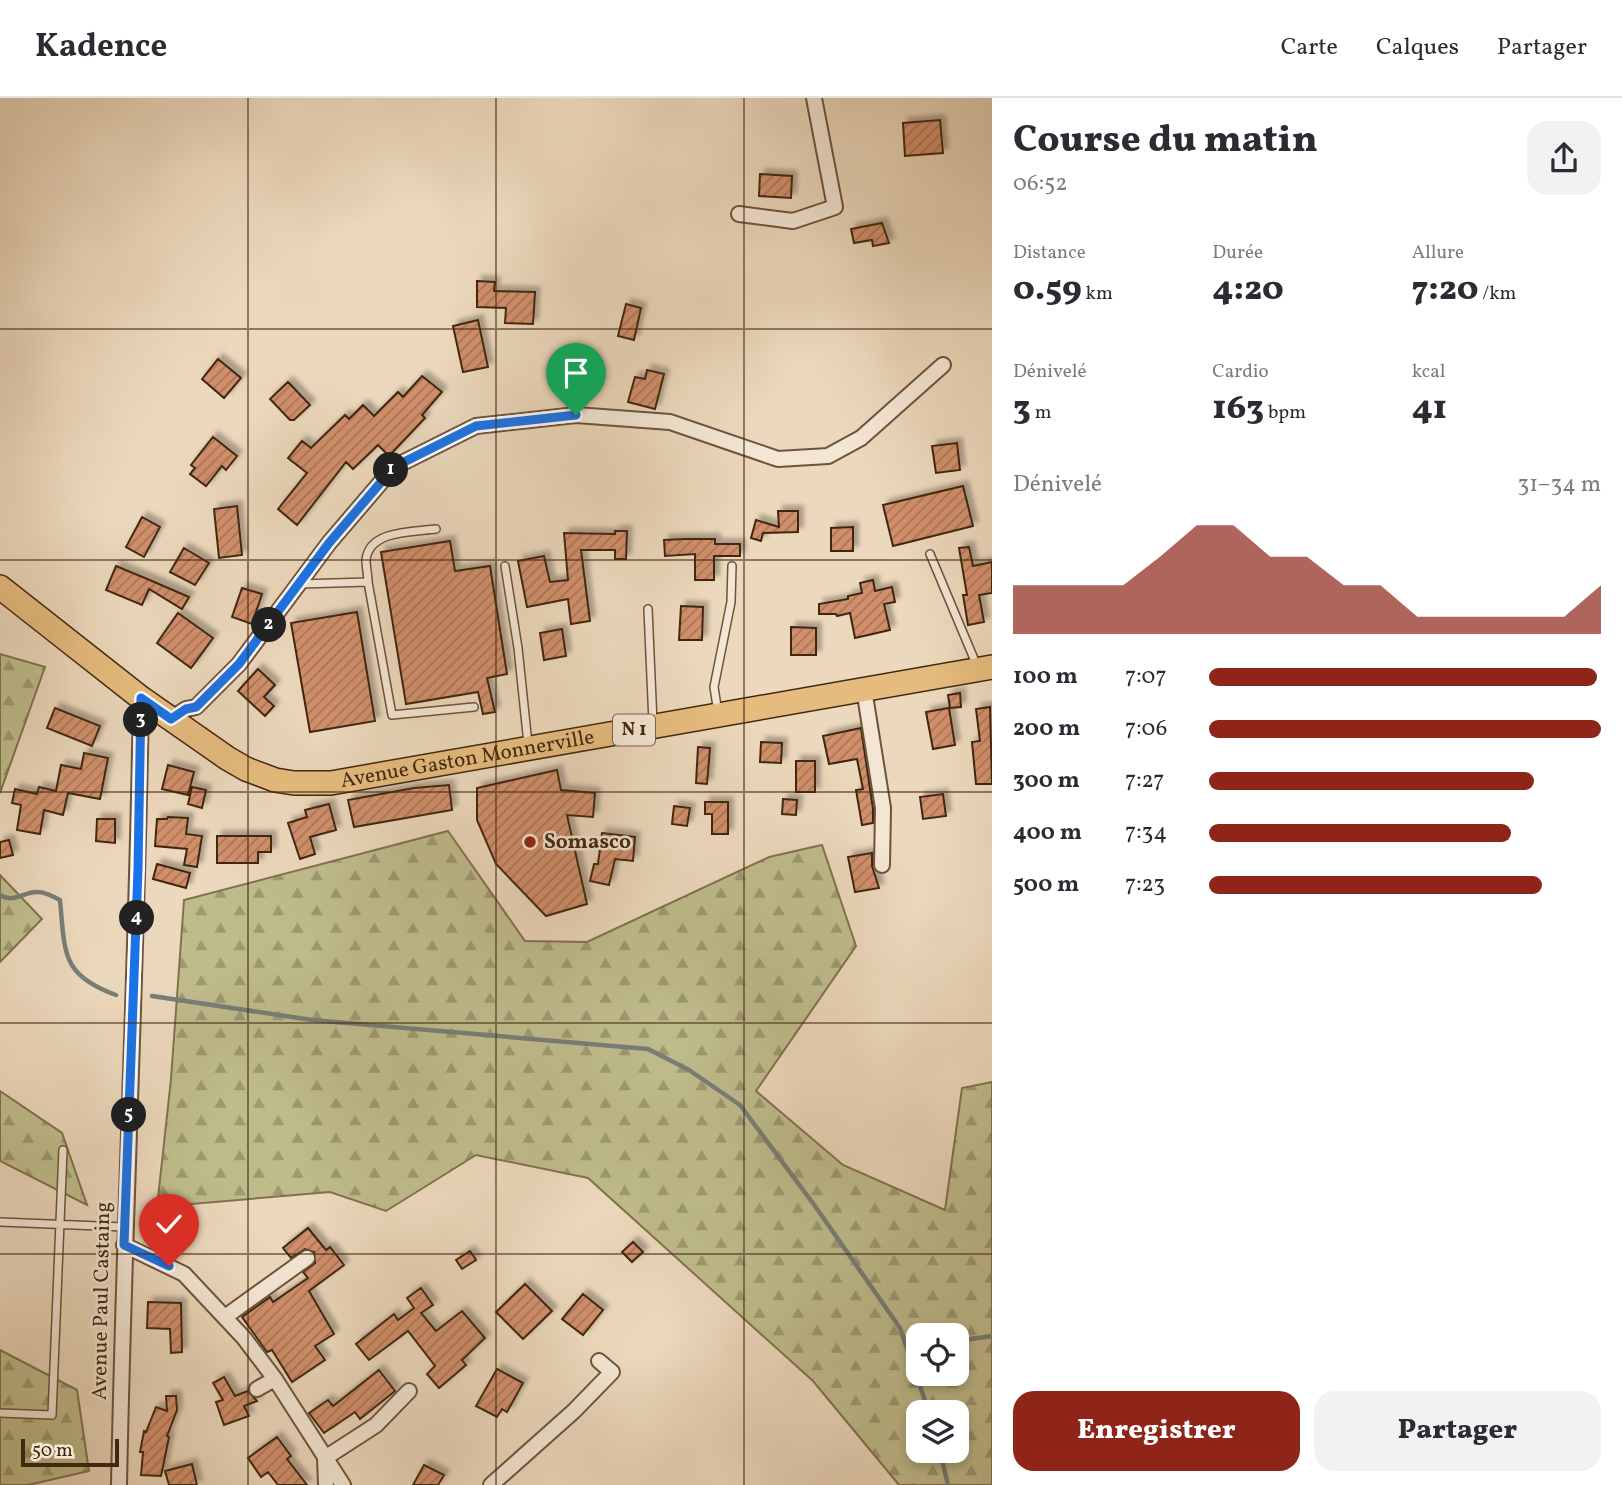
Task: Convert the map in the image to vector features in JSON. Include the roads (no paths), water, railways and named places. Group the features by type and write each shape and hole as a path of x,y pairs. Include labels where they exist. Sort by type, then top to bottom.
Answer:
{"main road":[{"name":"Avenue Gaston Monnerville","path":"0,587 141,698 227,758 275,780 294,783 331,783 985,668"}],"street":[{"path":"739,214 793,220 835,207 814,98"},
{"path":"171,719 186,709 196,707 221,685 248,653 329,543 394,467 476,426 576,415 670,422 778,459 828,456 862,438 943,365"},
{"path":"864,690 883,807 882,865"},
{"name":"Avenue Paul Castaing","path":"119,1485 124,1227 138,869 141,698"},
{"path":"124,1245 184,1274 225,1317 275,1379 343,1485"},
{"path":"225,1317 307,1258"},
{"path":"491,1485 574,1411 612,1372 599,1361"},
{"path":"257,1389 275,1379"},
{"path":"325,1458 376,1425 409,1391"},
{"path":"325,1458 326,1485"}],"lane":[{"path":"436,528 388,535 376,541 366,558 392,715 474,707"},
{"path":"930,554 975,656 985,668"},
{"path":"505,566 518,648 529,748"},
{"path":"718,715 714,687 731,602 732,566"},
{"path":"298,584 368,582"},
{"path":"648,609 654,726"},
{"path":"0,1413 52,1415 63,1150"},
{"path":"0,1222 124,1227"}],"waterway":[{"path":"0,895 14,898 41,892 60,900 65,948 69,960 85,979 116,995"},
{"path":"152,996 312,1020 648,1049 689,1070 740,1105 815,1206 900,1328 925,1400"},
{"path":"969,1339 992,1336"},
{"path":"943,1463 948,1485"}],"place":[{"name":"Somasco","path":"530,842"}]}
